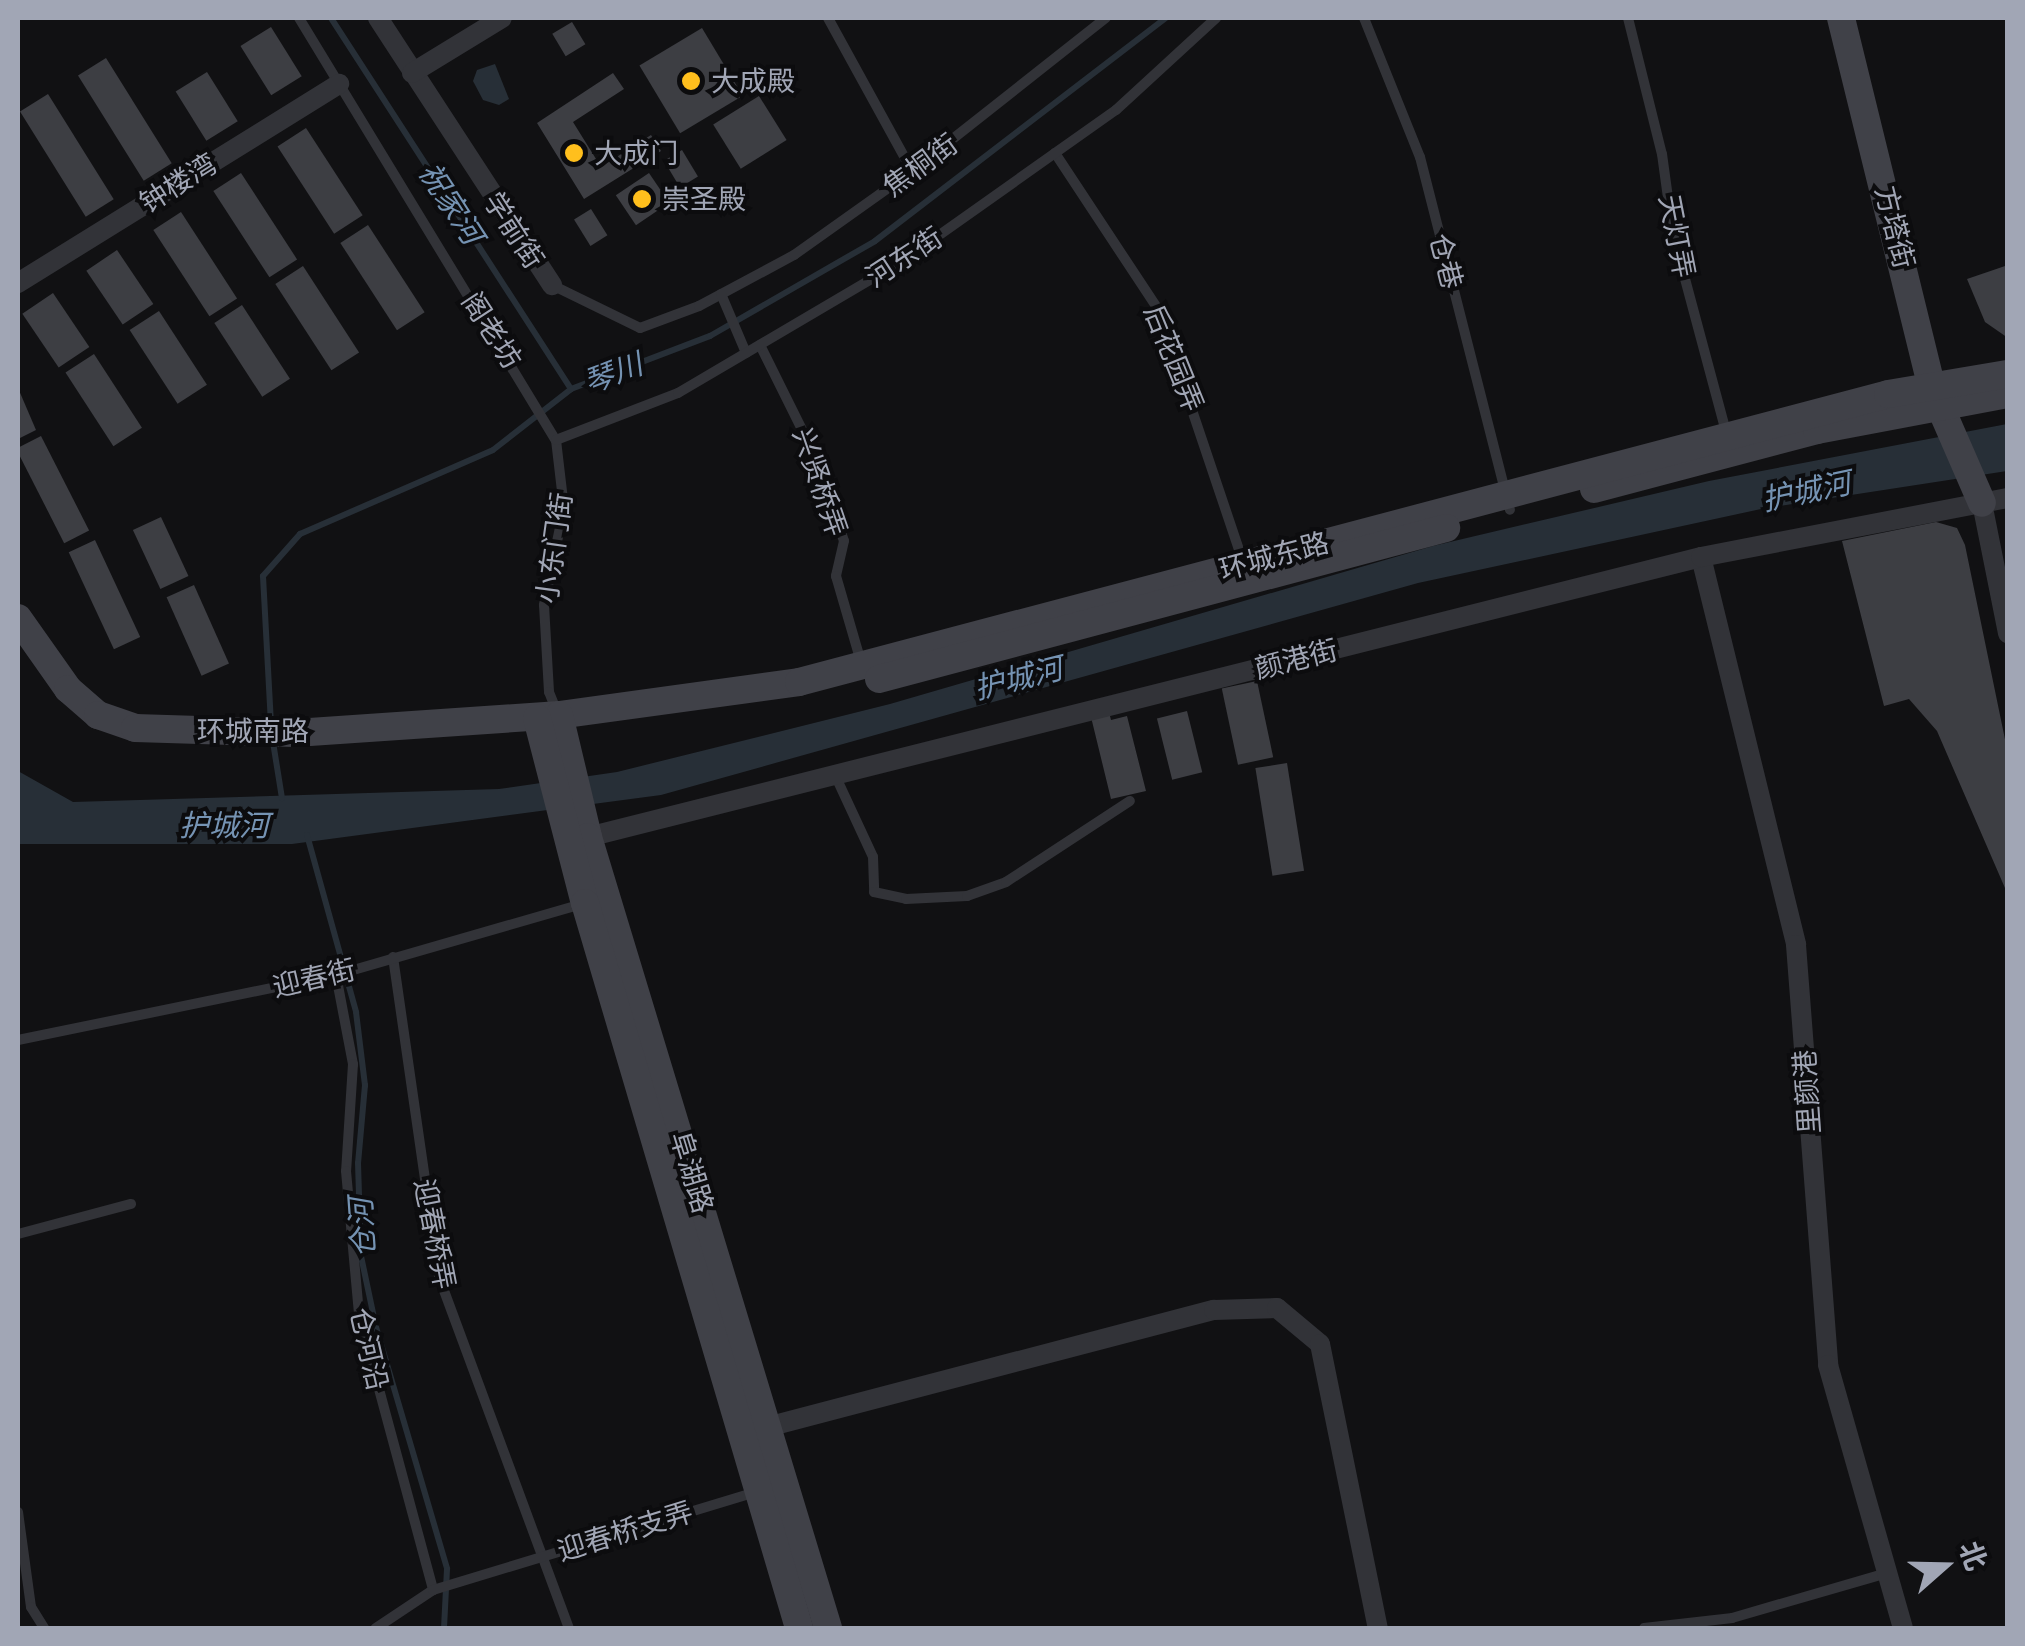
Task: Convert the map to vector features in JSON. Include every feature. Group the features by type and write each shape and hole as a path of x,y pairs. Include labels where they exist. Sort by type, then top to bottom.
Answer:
{"main road":[{"name":"方塔街","path":"1841,18 1957,436 1994,501"},
{"name":"方塔街","path":"1857,18 1945,396"},
{"name":"环城东路","path":"549,718 864,673 1729,444 1945,396 2008,374"},
{"name":"环城东路","path":"1945,396 2008,394"},
{"name":"环城南路","path":"18,618 51,672 116,724 249,740"},
{"name":"环城南路","path":"18,653 49,696 120,736 295,740 549,718"},
{"name":"阜湖路","path":"549,718 558,765 799,1628"},
{"name":"阜湖路","path":"596,901 771,1426 828,1628"}],"street":[{"name":"学前街","path":"378,18 552,285"},
{"path":"412,73 502,18"},
{"name":"钟楼湾","path":"18,282 338,84"},
{"path":"1994,501 2008,633"},
{"name":"颜港街","path":"577,825 835,776 1701,557 1994,501"},
{"name":"里颜港","path":"1701,557 1796,945 1828,1365 1902,1628"},
{"path":"771,1426 1214,1310 1276,1308 1320,1344 1378,1628"}],"lane":[{"name":"阁老坊","path":"298,18 534,394 556,440"},
{"path":"828,18 912,172"},
{"name":"焦桐街","path":"721,294 794,255 912,172 1106,18"},
{"name":"河东街","path":"556,440 678,393 904,260 1116,110 1216,18"},
{"name":"仓巷","path":"1364,18 1396,83 1420,158 1506,502"},
{"name":"天灯弄","path":"1628,18 1662,154 1673,234 1729,444"},
{"name":"后花园弄","path":"1055,154 1158,310 1247,574"},
{"name":"学前街","path":"552,285 640,328 721,294"},
{"path":"721,294 746,353"},
{"name":"兴贤桥弄","path":"760,345 818,462 839,525 844,541 836,576 864,673"},
{"name":"小东门街","path":"549,718 544,606 564,508 556,440"},
{"path":"835,776 873,857 874,892 906,900 967,896 1006,882 1130,801"},
{"name":"迎春街","path":"18,1040 336,975 596,901"},
{"name":"迎春桥弄","path":"394,957 440,1277 570,1628"},
{"name":"仓河沿","path":"336,975 353,1064 346,1171 359,1315 433,1590"},
{"path":"18,1234 131,1204"},
{"name":"迎春桥支弄","path":"433,1590 788,1482"},
{"path":"18,1512 32,1607 44,1628"},
{"path":"1644,1628 1732,1618 1887,1573"},
{"path":"376,1628 433,1590"}],"water":[{"path":"495,64 509,99 499,105 483,100 473,81 477,70"},
{"name":"护城河","path":"2007,424 2007,471 1761,509 1418,583 661,795 292,844 18,844 18,771 73,802 499,789 617,772 890,704 1433,546 1709,481"}],"building":[{"path":"572,22 585,44 566,56 552,34"},
{"path":"271,27 302,76 271,95 240,46"},
{"name":"大成殿","path":"702,28 743,96 680,133 639,66"},
{"path":"106,58 172,163 144,181 78,75"},
{"path":"207,72 238,121 206,141 176,92"},
{"path":"613,73 624,89 573,122 601,167 651,135 661,151 584,199 537,123"},
{"path":"48,94 114,199 86,217 20,111"},
{"path":"759,96 787,140 741,169 713,125"},
{"path":"306,128 363,215 334,234 277,147"},
{"path":"682,150 698,177 680,187 664,161"},
{"path":"241,173 297,259 269,277 213,191"},
{"name":"崇圣殿","path":"649,173 669,203 636,225 616,195"},
{"path":"591,209 607,235 590,246 574,220"},
{"path":"181,212 237,298 209,316 153,230"},
{"path":"368,225 425,312 397,330 340,243"},
{"path":"117,250 153,304 123,325 86,271"},
{"path":"2008,265 2008,338 1985,322 1967,279"},
{"path":"303,266 359,352 331,370 275,284"},
{"path":"53,293 89,347 59,368 22,314"},
{"path":"242,305 290,379 262,397 214,323"},
{"path":"159,311 207,385 178,404 130,330"},
{"path":"94,354 142,428 113,446 65,373"},
{"path":"18,388 36,430 18,439"},
{"path":"41,436 89,530 64,543 18,453 18,448"},
{"path":"161,517 188,576 160,589 133,530"},
{"path":"1936,522 1957,528 1965,545 2008,754 2008,895 1937,731 1909,699 1884,706 1842,541"},
{"path":"95,540 140,637 114,649 69,552"},
{"path":"194,585 229,664 202,676 167,597"},
{"path":"1257,681 1273,757 1238,765 1222,688"},
{"path":"1187,711 1202,772 1172,780 1157,718"},
{"path":"1109,712 1111,720 1127,716 1146,791 1111,799 1091,717"},
{"path":"1287,763 1304,871 1272,876 1255,768"}],"waterway":[{"name":"祝家河","path":"331,18 571,389"},
{"name":"琴川","path":"271,724 263,576 300,534 493,450 571,389 710,336 875,241 1166,18"},
{"name":"琴川","path":"273,742 282,798"},
{"name":"仓河","path":"307,835 356,1012 365,1085 358,1163 361,1256 376,1327 447,1569 444,1628"}],"place":[{"name":"大成殿","path":"691,81"},
{"name":"大成门","path":"574,153"},
{"name":"崇圣殿","path":"642,199"}]}
